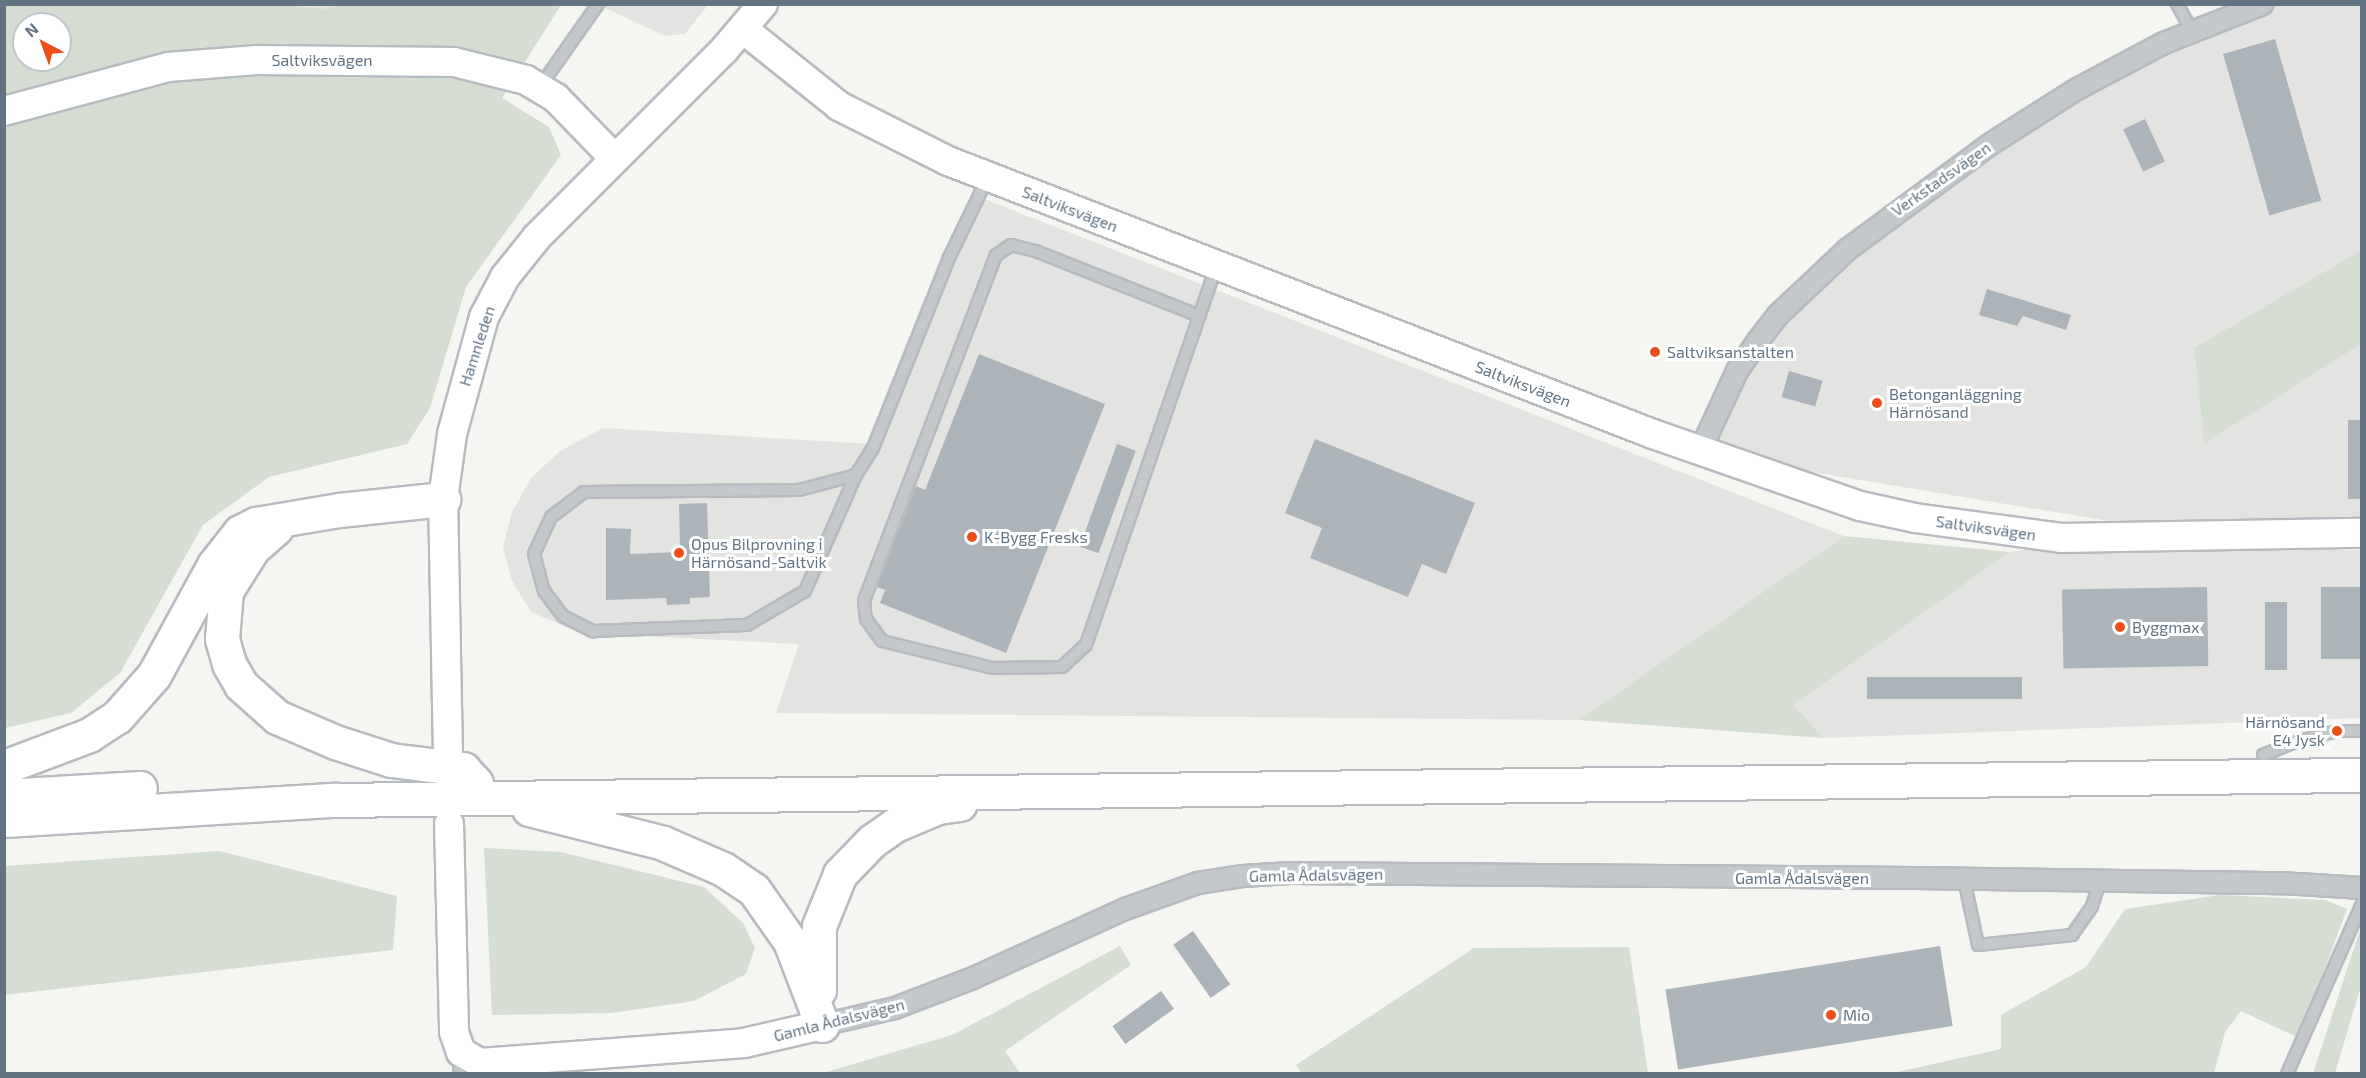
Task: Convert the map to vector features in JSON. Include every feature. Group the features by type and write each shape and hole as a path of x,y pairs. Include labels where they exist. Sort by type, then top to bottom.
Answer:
{"highway":[{"path":"4,766 89,735 117,717 154,675 226,545 256,524 395,502 443,499"},
{"path":"286,519 253,548 226,591 222,639 229,664 241,685 277,717 325,738 391,760 463,769 473,791"},
{"path":"4,820 473,791 1883,767 2361,752"},
{"path":"4,796 144,788 473,791 982,791 2361,775"},
{"path":"473,791 633,833 723,868 754,890 773,914 810,987 822,1025"},
{"path":"822,1025 817,960 819,926 840,874 872,841 895,825 938,807 960,804 982,791"}],"street":[{"name":"Hamnleden","path":"448,756 443,499 460,397 493,297 520,256 613,157 743,29 763,4"},
{"name":"Verkstadsvägen","path":"1701,449 1737,371 1756,342 1778,315 1848,249 2031,118 2117,66 2192,31 2263,4"},
{"name":"Saltviksvägen","path":"743,29 839,106 988,176 1653,434 1701,449 1768,476 1860,506 2020,535 2137,539 2361,533"},
{"name":"Saltviksvägen","path":"4,111 168,67 257,60 454,62 496,70 539,88 582,122 613,157"},
{"name":"Gamla Ådalsvägen","path":"449,824 454,1032 460,1063 511,1063 744,1043 895,1008 973,978 1125,909 1198,883 1243,876 1401,873 1964,879 2282,883 2361,888"}],"lane":[{"path":"539,88 598,4"},
{"path":"2177,4 2192,31"},
{"path":"856,475 798,490 584,492 551,516 534,554 544,591 563,616 593,631 747,625 805,591 856,475 873,448 949,258 988,176"},
{"path":"1197,315 1035,251 1011,245 996,255 864,601 866,619 882,641 993,668 1062,667 1086,645 1197,315 1217,265"},
{"path":"2263,755 2295,742 2337,731 2361,731"},
{"path":"1964,879 1978,945 2072,935 2092,906 2100,882"},
{"path":"2287,1074 2361,904"}],"shaded area":[{"path":"279,4 323,9 340,4 561,5 502,98 549,127 561,155 466,287 430,408 407,444 269,477 203,525 120,673 71,713 5,728 5,5"},
{"path":"279,5 340,5 323,9"},
{"path":"599,5 708,5 685,34 665,36"},
{"path":"2251,5 2361,5 2361,250 2194,348 2204,443 2361,344 2361,519 2133,525 1685,451 1747,340 1780,295 1822,259 2048,102"},
{"path":"974,195 1844,536 1578,720 776,713 799,644 580,633 531,612 511,579 503,547 512,512 531,478 560,451 603,428 872,444"},
{"path":"2361,250 2361,344 2204,444 2194,348"},
{"path":"1844,536 2010,552 1794,705 1823,738 1578,720"},
{"path":"2053,545 2361,550 2361,718 1823,738 1793,706 2010,552"},
{"path":"484,848 561,852 704,887 743,923 755,948 746,974 694,1001 611,1013 492,1015"},
{"path":"219,851 397,896 393,950 5,995 5,866"},
{"path":"2220,895 2325,900 2347,909 2299,1038 2241,1011 2225,1032 2214,1073 1888,1074 2001,1049 2001,1015 2086,967 2125,909"},
{"path":"2361,927 2361,986 2335,1073 2313,1073"},
{"path":"1120,946 1131,965 1005,1051 1020,1073 823,1073 952,1035"},
{"path":"1629,947 1648,1073 1302,1074 1296,1065 1474,948"}],"building":[{"path":"2275,39 2321,200 2269,215 2223,54"},
{"path":"2145,119 2165,162 2143,172 2123,129"},
{"path":"1987,289 2071,315 2066,330 2023,316 2017,326 1979,315"},
{"name":"K-Bygg Fresks","path":"979,354 1105,404 1006,653 880,603 885,590 877,587 916,486 925,490"},
{"path":"1789,371 1823,381 1815,407 1782,397"},
{"path":"2348,420 2361,420 2361,499 2348,499"},
{"path":"1315,439 1475,503 1446,574 1422,564 1408,597 1310,558 1322,528 1285,513"},
{"path":"1117,444 1136,451 1099,553 1080,546"},
{"name":"Opus Bilprovning i Härnösand-Saltvik","path":"707,503 710,597 690,598 690,604 667,605 666,598 606,600 606,528 631,529 630,554 680,552 679,504"},
{"path":"2207,587 2208,666 2063,669 2062,590"},
{"path":"2321,587 2361,587 2361,659 2321,659"},
{"path":"2265,602 2287,602 2287,670 2265,670"},
{"path":"1867,677 2022,677 2022,699 1867,699"},
{"path":"1193,931 1230,984 1211,998 1173,945"},
{"path":"1940,946 1953,1026 1678,1069 1665,989"},
{"path":"1161,991 1174,1009 1125,1044 1112,1026"}],"place":[{"name":"Saltviksanstalten","path":"1655,352"},
{"name":"Betonganläggning Härnösand","path":"1877,403"},
{"name":"K-Bygg Fresks","path":"972,537"},
{"name":"Opus Bilprovning i Härnösand-Saltvik","path":"679,553"},
{"name":"Byggmax","path":"2120,627"},
{"name":"Härnösand E4 Jysk","path":"2337,731"},
{"name":"Mio","path":"1831,1015"}]}
